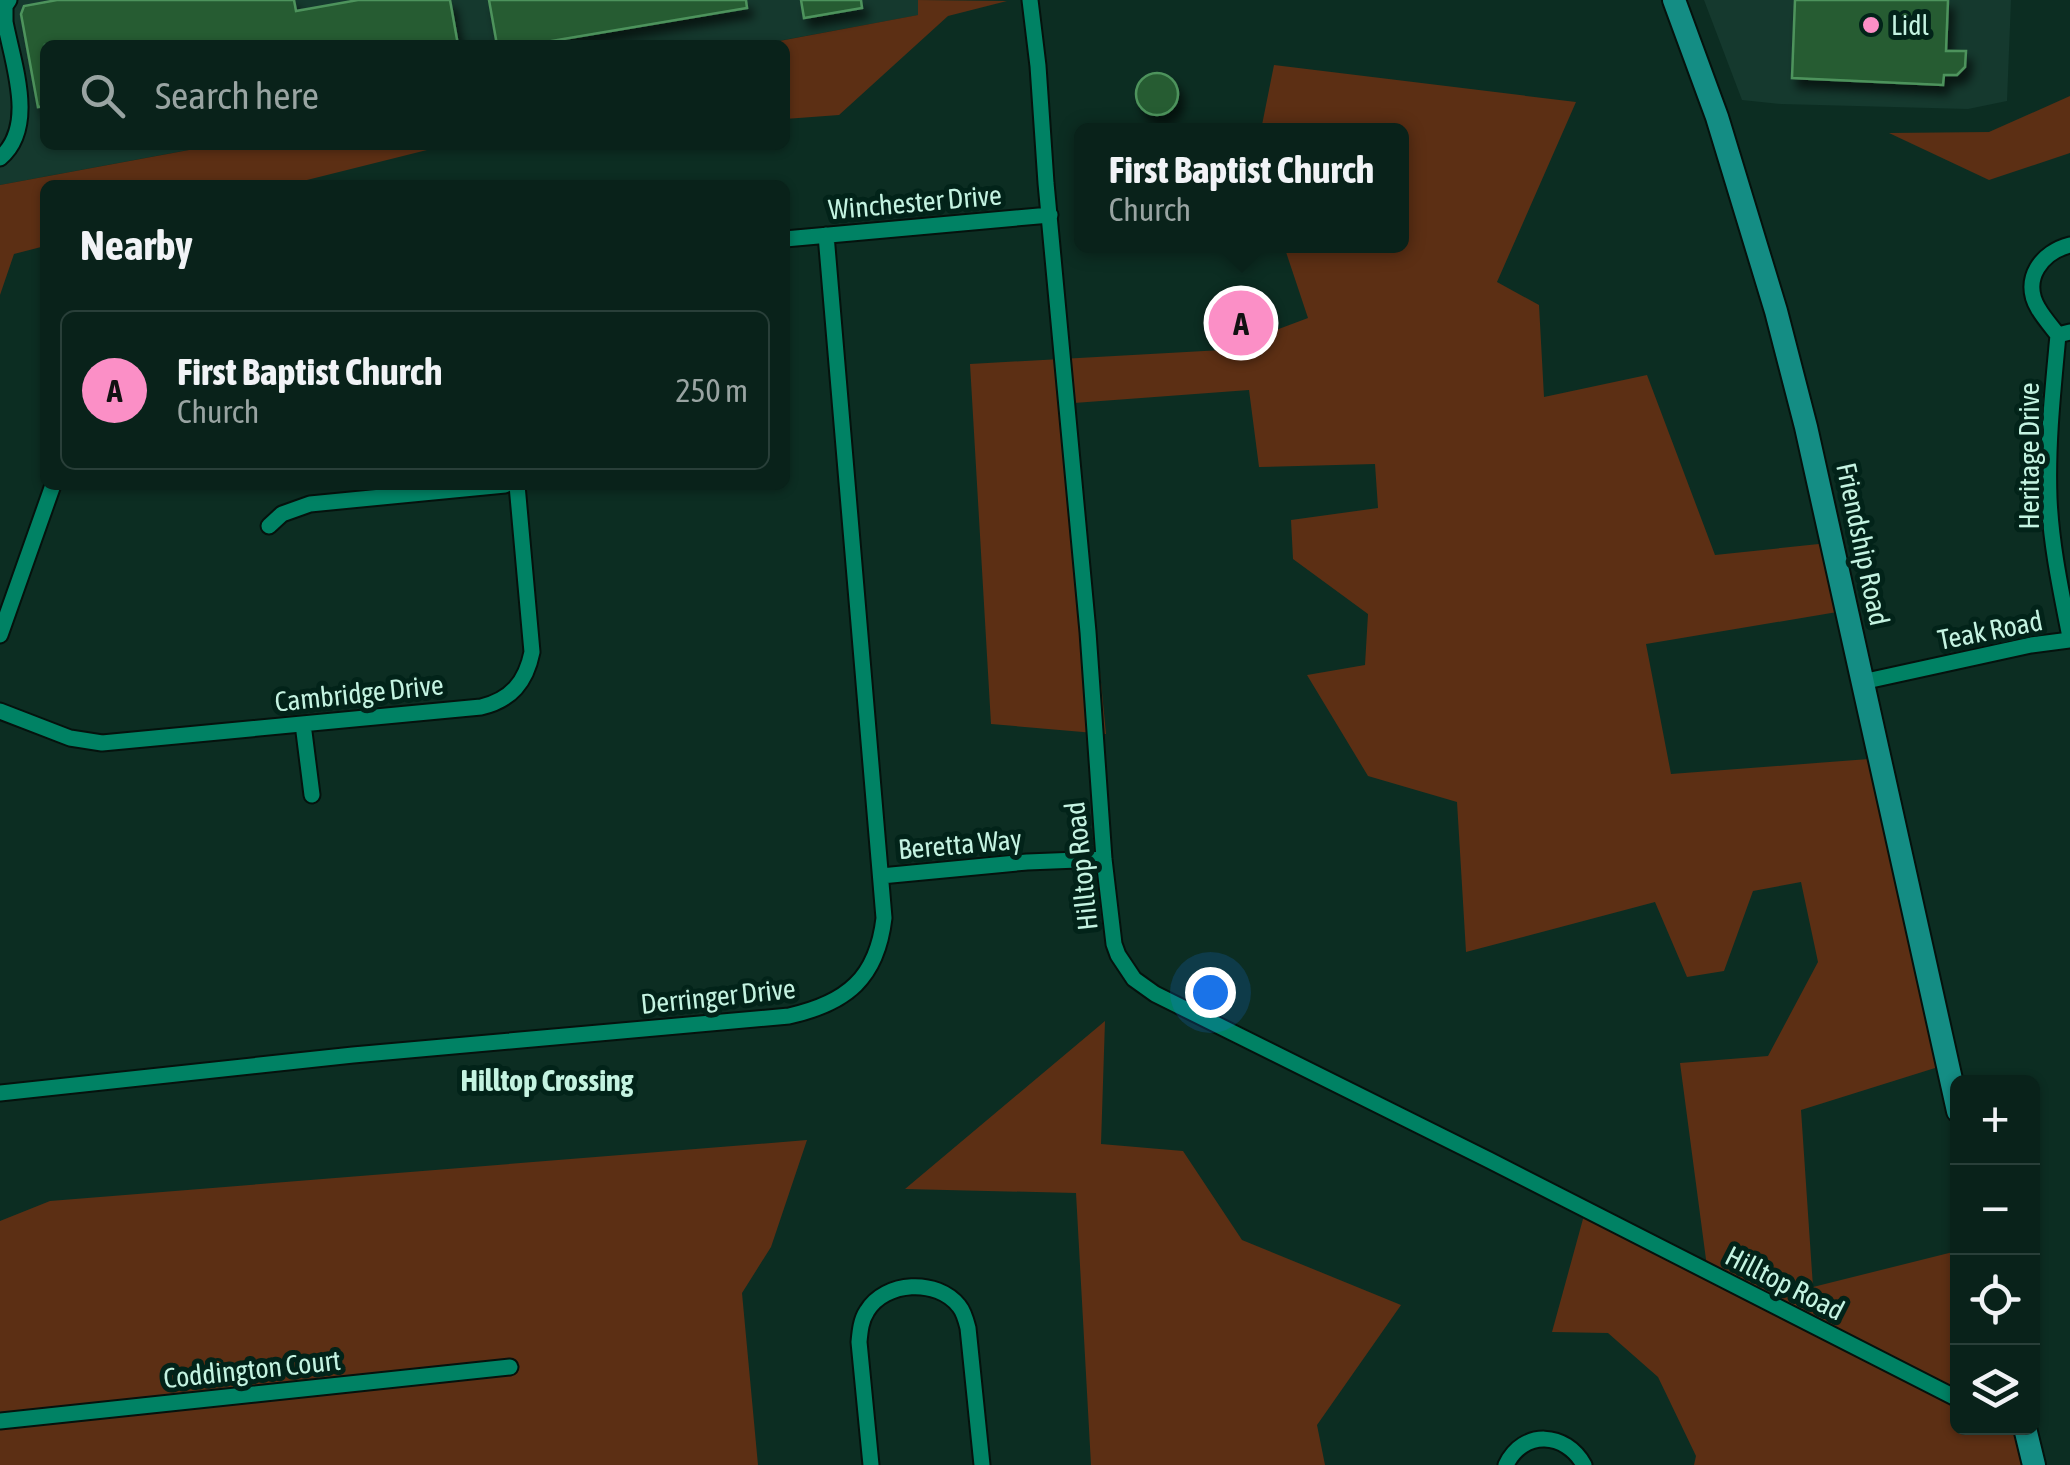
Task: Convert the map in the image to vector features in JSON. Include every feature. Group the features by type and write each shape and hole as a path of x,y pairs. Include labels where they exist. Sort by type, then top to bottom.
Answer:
{"street":[{"path":"0,158 13,144 21,118 4,6 10,0"},
{"name":"Hilltop Road","path":"1030,0 1088,632 1104,859 1118,955 1134,978 1155,994 1950,1395"},
{"name":"Friendship Road","path":"1674,0 1716,117 1779,321 1827,515 1950,1075"},
{"name":"Winchester Drive","path":"790,239 1050,215"},
{"name":"Derringer Drive","path":"0,1092 373,1053 789,1016 813,1011 852,990 871,966 882,940 884,918 826,235"},
{"name":"Heritage Drive","path":"2070,245 2047,255 2032,282 2036,306 2064,333 2050,428 2049,496 2070,639"},
{"path":"0,635 51,490"},
{"path":"269,526 282,514 310,504 454,490"},
{"name":"Cambridge Drive","path":"0,710 70,738 102,743 481,707 501,701 519,686 532,652 517,490"},
{"name":"Teak Road","path":"1862,682 2070,639"},
{"path":"303,724 312,794"},
{"name":"Beretta Way","path":"882,876 1104,859"},
{"path":"872,1465 860,1328 877,1299 890,1291 920,1286 946,1294 963,1312 982,1465"},
{"name":"Coddington Court","path":"0,1421 510,1367"},
{"path":"2025,1435 2034,1465"},
{"path":"1506,1465 1515,1451 1527,1443 1552,1439 1574,1450 1584,1465"}],"shaded area":[{"path":"0,0 918,0 919,15 783,40 40,40 40,150 188,150 0,185"},
{"path":"918,0 1007,1 948,16 839,115 790,119 790,40 785,40 918,15"},
{"path":"1704,0 2011,0 2007,101 1968,109 1742,100"},
{"path":"1274,65 1576,102 1497,282 1539,305 1544,397 1647,375 1715,555 1838,542 1849,610 1646,644 1671,774 1882,758 1951,1063 1801,1110 1813,1287 1950,1253 1950,1435 2034,1435 2041,1465 1694,1465 1696,1456 1658,1377 1608,1333 1552,1332 1586,1208 1707,1267 1680,1063 1768,1056 1818,962 1801,882 1753,891 1724,971 1687,977 1655,902 1466,952 1457,802 1368,776 1307,675 1365,665 1368,614 1293,559 1291,520 1378,508 1375,464 1259,467 1249,390 1074,403 1106,734 991,724 970,364 1222,350 1308,318 1286,253 1409,253 1409,123 1262,123"},
{"path":"2070,96 2070,153 1989,180 1889,133 1989,132"},
{"path":"189,150 427,150 307,180 40,180 40,247 14,254 0,295 0,185"},
{"path":"1105,1021 1101,1144 1183,1151 1242,1240 1401,1305 1317,1425 1325,1465 1091,1465 1076,1193 905,1189"},
{"path":"807,1140 771,1247 742,1293 758,1465 0,1465 0,1221 50,1201"}],"building":[{"path":"57,0 294,0 296,11 358,0 450,0 457,40 40,40 38,107 21,14 24,6"},
{"path":"489,0 746,0 747,8 558,40 496,40"},
{"path":"801,0 861,0 862,8 804,18"},
{"name":"Lidl","path":"1795,0 1948,0 1946,51 1966,51 1965,67 1957,75 1944,75 1943,85 1792,78"},
{"path":"1157,73 1172,79 1178,94 1172,109 1157,115 1142,109 1136,94 1142,79"}],"place":[{"name":"Lidl","path":"1871,25"},
{"name":"First Baptist Church","path":"1241,323"}],"district":[{"name":"Hilltop Crossing","path":"547,1080"}]}
